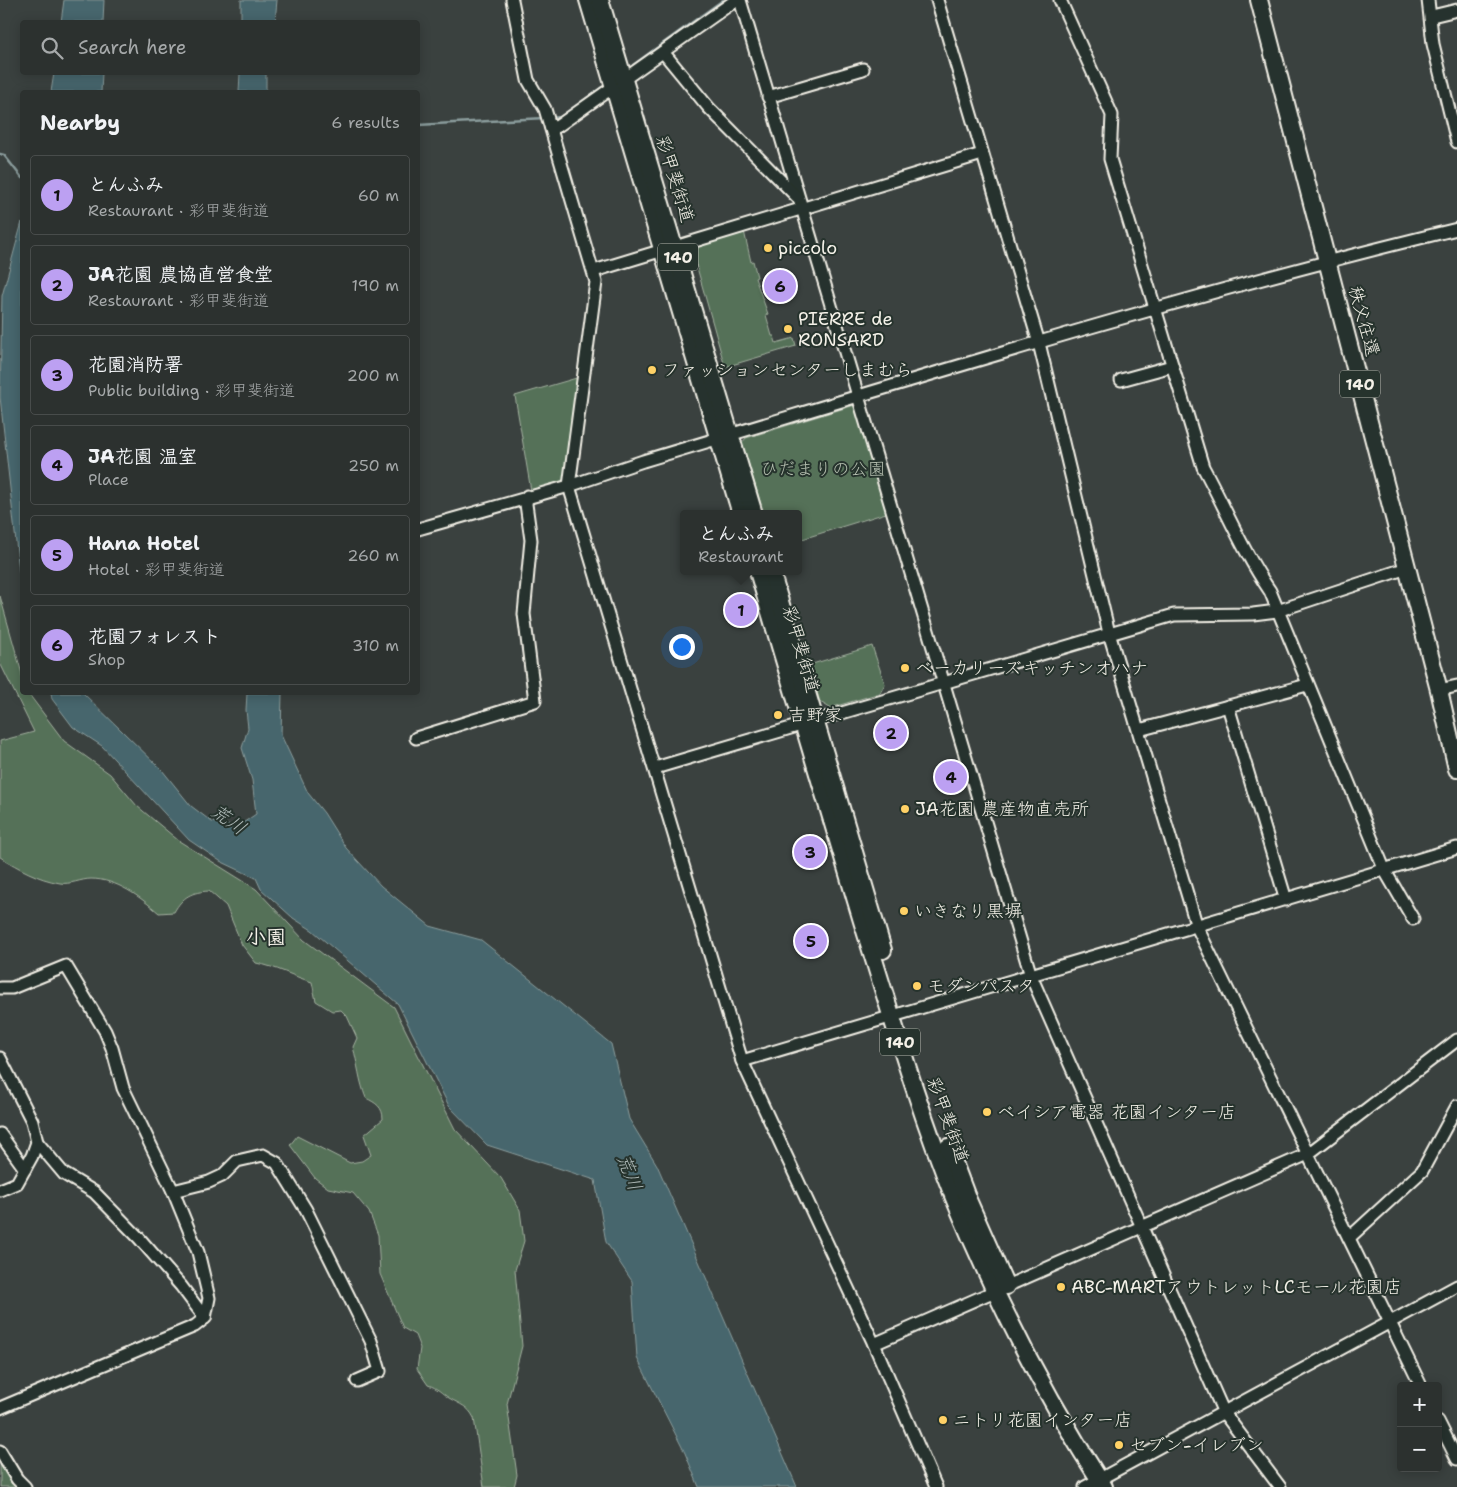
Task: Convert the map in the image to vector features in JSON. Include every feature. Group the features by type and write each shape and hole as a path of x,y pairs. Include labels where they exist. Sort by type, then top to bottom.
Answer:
{"highway":[{"name":"彩甲斐街道","path":"588,0 619,84 669,249 724,437 740,510"},
{"name":"彩甲斐街道","path":"600,0 619,84"},
{"name":"秩父往還","path":"1259,0 1439,690 1457,769"},
{"name":"彩甲斐街道","path":"724,437 752,510"},
{"name":"彩甲斐街道","path":"759,575 809,723 897,1015 1001,1289 1067,1407 1101,1484"},
{"name":"彩甲斐街道","path":"772,575 809,723"}],"street":[{"path":"512,0 528,80 549,121 596,282 569,486 742,1061 874,1344 936,1487"},
{"path":"549,121 558,126 736,0"},
{"path":"740,0 1031,976 1224,1413 1280,1487"},
{"path":"936,0 1039,343 1109,633 1197,927 1419,1382"},
{"path":"1060,0 1112,116 1110,159 1203,467 1227,512 1245,552 1270,591 1385,871 1413,919"},
{"path":"1428,0 1432,16 1433,44 1454,114 1457,142"},
{"path":"1432,16 1457,10"},
{"path":"663,52 709,108 800,204"},
{"path":"768,96 863,69"},
{"path":"594,271 669,249 800,204 982,154"},
{"path":"420,528 527,496 569,486 858,396 1154,309 1328,260 1457,228"},
{"path":"1121,380 1172,366"},
{"path":"416,738 535,700 524,614 531,540 526,504 527,496"},
{"path":"655,768 1174,615 1198,612 1253,614 1277,611 1407,568"},
{"path":"1139,730 1308,685"},
{"path":"1439,690 1457,686"},
{"path":"1228,706 1286,900"},
{"path":"742,1061 1457,848"},
{"path":"0,988 12,988 66,966 105,1031 112,1048 123,1088 173,1190 198,1252 209,1298 205,1318 195,1326 0,1408"},
{"path":"874,1344 1308,1154 1457,1040"},
{"path":"0,1058 32,1121 37,1142 64,1174 94,1192 139,1238 181,1286 205,1318"},
{"path":"1349,1238 1422,1171 1457,1106"},
{"path":"0,1134 25,1169"},
{"path":"0,1190 17,1182 37,1142"},
{"path":"173,1190 209,1182 222,1176 237,1161 263,1155 277,1163 320,1236 376,1354 380,1371 357,1381"},
{"path":"1101,1484 1224,1413 1457,1286"},
{"path":"1441,1427 1457,1459"},
{"path":"0,1451 17,1480 25,1487"}],"green space":[{"path":"744,231 751,262 753,261 757,277 755,278 768,314 766,315 772,336 774,336 776,343 794,338 796,346 725,367 691,246"},
{"path":"580,377 564,483 531,491 515,396"},
{"name":"ひだまりの公園","path":"855,405 888,510 886,513 802,539 802,510 763,510 742,443 746,438"},
{"path":"0,596 20,667 20,695 30,695 64,741 110,774 137,806 179,841 256,889 304,940 394,1007 455,1129 501,1178 520,1210 524,1241 515,1270 522,1346 507,1404 517,1475 514,1487 484,1487 474,1418 464,1406 428,1385 417,1369 420,1348 415,1335 403,1328 380,1274 378,1235 369,1212 353,1193 328,1188 315,1178 290,1145 297,1136 350,1163 362,1161 371,1155 364,1135 383,1119 383,1115 378,1106 366,1098 353,1047 357,1038 347,1016 341,1010 332,1011 316,1001 312,982 256,963 242,945 226,906 209,891 198,892 188,896 174,912 159,913 136,895 110,882 91,879 60,883 29,873 0,857 0,741 34,732 0,663"},
{"path":"872,646 885,684 880,693 830,708 820,702 809,665"},
{"path":"0,1459 20,1487 0,1487"}],"water":[{"path":"64,0 104,0 103,20 61,20"},
{"path":"241,0 277,0 275,20 241,20"},
{"path":"54,75 102,75 101,90 51,90"},
{"path":"240,75 266,75 266,90 239,90"},
{"path":"20,229 20,579 0,397 2,296"},
{"name":"荒川","path":"51,695 85,695 162,770 191,806 212,822 237,827 256,814 252,780 242,748 248,728 247,695 282,695 281,735 308,793 324,813 346,848 381,886 430,926 481,940 611,1044 629,1119 657,1165 797,1487 699,1487 685,1453 637,1358 632,1281 606,1242 595,1180 487,1145 449,1106 398,1004 312,930 293,918 261,889 256,878 220,861 189,840 102,746 73,727 52,699"}],"waterway":[{"path":"633,65 723,0"},
{"path":"551,118 560,117 602,87"},
{"path":"420,125 545,118"},
{"path":"0,154 4,155 20,175"}],"place":[{"name":"piccolo","path":"768,248"},
{"name":"花園フォレスト","path":"780,286"},
{"name":"PIERRE de RONSARD","path":"788,329"},
{"name":"ファッションセンターしまむら","path":"652,370"},
{"name":"とんふみ","path":"741,610"},
{"name":"ベーカリーズキッチンオハナ","path":"905,668"},
{"name":"吉野家","path":"778,715"},
{"name":"JA花園 農協直営食堂","path":"891,733"},
{"name":"JA花園 温室","path":"951,777"},
{"name":"JA花園 農産物直売所","path":"905,809"},
{"name":"花園消防署","path":"810,852"},
{"name":"いきなり黒塀","path":"904,911"},
{"name":"Hana Hotel","path":"811,941"},
{"name":"モダンパスタ","path":"917,986"},
{"name":"ベイシア電器 花園インター店","path":"987,1112"},
{"name":"ABC-MARTアウトレットLCモール花園店","path":"1061,1287"},
{"name":"ニトリ花園インター店","path":"943,1420"},
{"name":"セブン-イレブン","path":"1119,1445"}],"district":[{"name":"小園","path":"266,937"}]}
